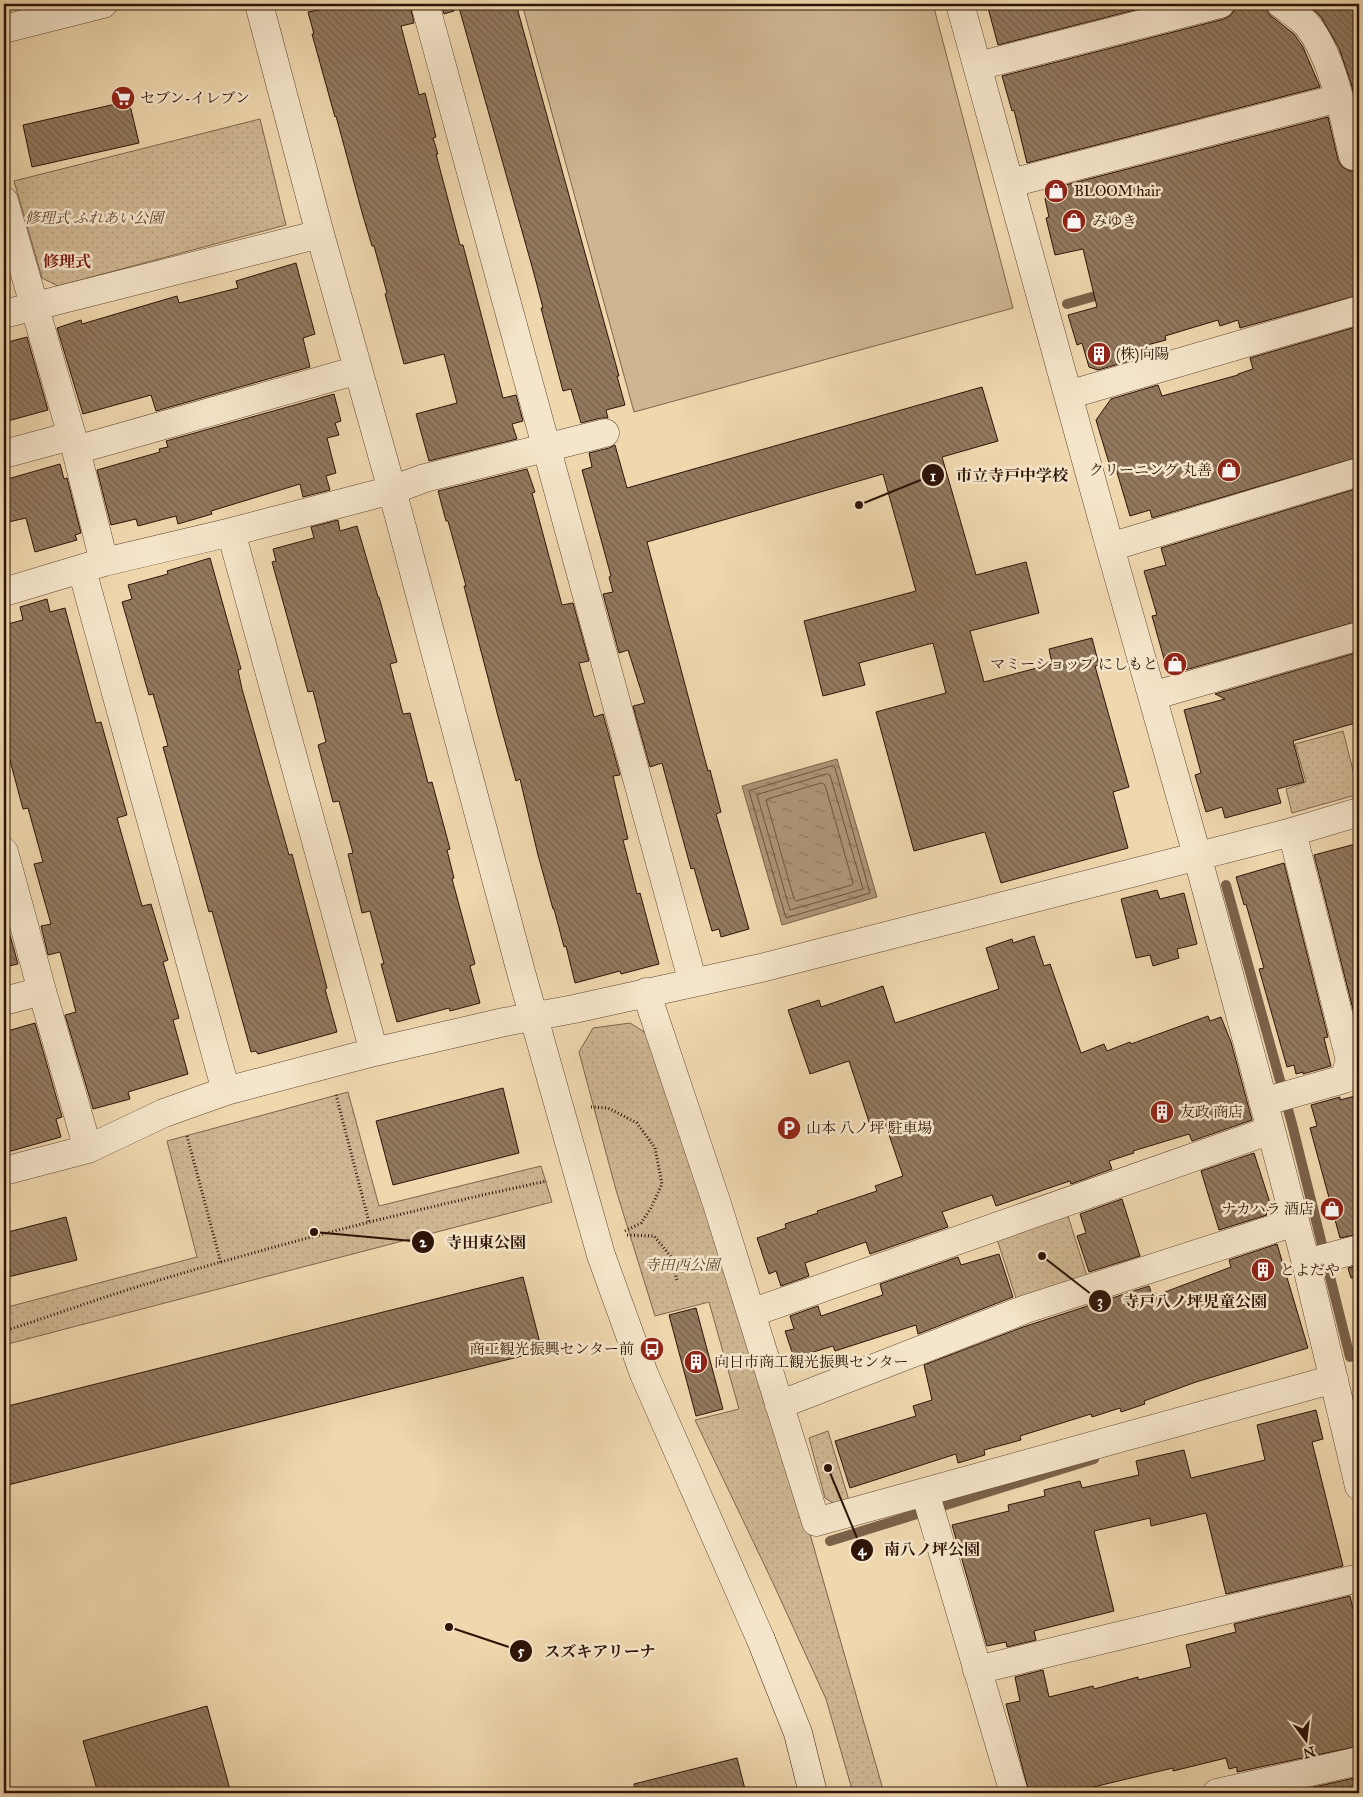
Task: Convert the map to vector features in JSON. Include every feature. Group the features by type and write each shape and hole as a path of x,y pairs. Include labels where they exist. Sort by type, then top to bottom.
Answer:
{"street":[{"path":"4,29 104,4"},
{"path":"259,4 534,1016 602,1255 644,1374 761,1640 798,1733 813,1793"},
{"path":"425,4 692,983"},
{"path":"960,4 1110,547 1198,856 1272,1130 1359,1486"},
{"path":"978,66 1220,4"},
{"path":"1281,4 1306,24 1322,46 1339,98 1353,156 1359,154"},
{"path":"1011,183 1339,98"},
{"path":"4,201 74,443 93,566 226,1092"},
{"path":"4,314 320,234"},
{"path":"1068,396 1359,310"},
{"path":"4,454 74,443 358,370"},
{"path":"4,592 93,566 392,490 425,478 605,433"},
{"path":"1110,547 1359,472"},
{"path":"231,532 374,1052"},
{"path":"1152,696 1359,636"},
{"path":"4,1171 88,1149 164,1113 226,1092 374,1052 761,968 1292,832 1359,812"},
{"path":"1263,1102 1344,1079 1350,1060 1292,832"},
{"path":"4,852 88,1149"},
{"path":"4,1000 42,991"},
{"path":"646,992 715,1196 816,1522 1334,1379"},
{"path":"751,1313 1272,1130"},
{"path":"779,1405 1026,1309 1295,1222"},
{"path":"1306,1263 1359,1248"},
{"path":"925,1492 1014,1793"},
{"path":"977,1670 1359,1578"},
{"path":"1217,1793 1359,1762"}],"path":[{"path":"335,1092 369,1222"},
{"path":"583,1107 608,1108 636,1123 655,1148 662,1184 651,1208 641,1223 620,1234 654,1236 672,1258 677,1281"},
{"path":"186,1134 221,1263"},
{"path":"4,1331 140,1286 369,1222 579,1174"}],"green space":[{"path":"522,4 933,4 1013,308 634,412"},
{"name":"修理式 ふれあい公園","path":"260,119 286,225 58,286 42,278 14,181"},
{"path":"1343,731 1359,794 1292,813 1286,789 1306,782 1295,744"},
{"name":"寺田西公園","path":"630,1023 646,1033 734,1295 806,1520 884,1793 853,1793 826,1699 695,1420 739,1409 709,1302 655,1316 616,1190 579,1052 593,1028"},
{"path":"348,1092 379,1206 541,1166 552,1202 4,1345 4,1308 197,1257 167,1141"},
{"path":"1067,1213 1087,1276 1016,1298 996,1236"},
{"path":"828,1431 851,1507 842,1509 825,1498 809,1438"}],"water":[{"path":"837,759 877,897 782,925 742,786"}],"building":[{"path":"317,4 410,4 414,23 401,26 419,95 425,93 436,137 433,138 438,154 436,154 460,245 463,245 503,398 516,395 523,421 512,424 517,439 429,461 416,414 457,403 444,354 404,364 374,246 372,246 363,216 312,34 314,34 308,12 319,10"},
{"path":"441,4 452,4 454,11 444,14"},
{"path":"458,4 516,4 619,376 617,376 625,405 606,410 608,418 581,423 571,389 563,391 533,270"},
{"path":"987,4 1158,4 998,45"},
{"path":"1235,4 1266,4 1267,11 1271,16 1294,34 1303,47 1320,87 1027,163 1014,110 1012,111 1002,76 1224,19 1231,15 1235,9"},
{"path":"1307,4 1359,4 1359,114 1339,48 1321,17"},
{"path":"129,101 139,143 32,167 23,125"},
{"path":"1328,117 1338,160 1342,167 1350,171 1359,170 1359,295 1240,328 1238,320 1220,326 1218,320 1165,336 1166,340 1147,345 1150,355 1098,370 1089,367 1082,343 1077,345 1068,315 1097,307 1083,249 1055,255 1046,218 1049,217 1045,199 1050,189"},
{"path":"296,263 315,334 303,338 310,367 156,411 151,395 83,414 57,328 81,320 82,324 177,296 179,303 238,288 236,281"},
{"path":"1359,326 1359,457 1152,518 1150,510 1130,516 1114,462 1109,463 1096,420 1111,399 1158,385 1162,396 1238,375 1253,369 1250,358"},
{"path":"27,337 48,410 4,422 4,343"},
{"path":"982,387 998,441 942,457 976,575 1026,562 1039,613 970,631 984,682 1052,664 1049,649 1092,638 1099,665 1095,666 1129,787 1113,792 1128,848 1001,883 985,832 914,851 876,712 946,693 933,643 859,663 865,685 823,696 804,621 916,591 883,474 647,542 708,771 710,770 721,812 716,814 749,929 721,937 719,929 712,931 694,868 691,869 662,763 650,767 633,706 645,703 628,650 619,653 603,594 613,592 609,577 611,576 582,470 592,467 589,453 615,445 627,488"},
{"path":"334,394 341,421 335,423 339,435 327,438 336,473 326,476 330,490 303,497 300,484 211,511 212,514 178,524 176,516 138,526 136,519 111,525 97,470 160,452 159,449 168,447 166,441"},
{"path":"60,464 64,479 67,478 81,533 75,535 77,540 35,552 26,518 4,523 4,480"},
{"path":"527,469 535,492 532,493 562,605 573,603 589,661 579,663 594,717 603,714 620,775 613,776 628,839 623,840 637,894 640,893 659,964 621,974 620,971 575,983 566,946 564,947 538,855 520,779 516,781 499,720 464,586 466,586 438,491"},
{"path":"1359,488 1359,621 1178,672 1166,666 1152,616 1157,615 1144,571 1166,565 1161,548"},
{"path":"338,520 340,531 357,526 379,597 397,662 390,664 403,714 410,713 428,783 432,782 450,849 447,850 454,878 452,879 475,964 470,966 480,1003 450,1011 449,1008 397,1022 381,964 384,964 370,911 362,913 348,854 353,853 339,801 333,802 318,745 326,742 313,691 308,692 272,562 276,561 273,549 314,538 311,527"},
{"path":"210,558 241,669 238,670 242,689 289,855 292,854 337,1032 258,1054 256,1051 251,1052 212,911 209,912 163,747 168,746 153,694 149,695 122,602 132,599 128,585 168,574 167,571"},
{"path":"47,599 50,612 65,608 96,723 101,722 127,815 117,818 142,906 151,904 168,960 163,962 179,1018 173,1020 188,1074 128,1092 130,1099 93,1109 65,1015 76,1012 60,952 48,955 41,926 51,924 34,864 43,862 28,808 23,809 4,738 4,625 23,620 20,607"},
{"path":"1359,652 1359,722 1293,741 1304,782 1277,789 1281,803 1225,818 1222,807 1206,812 1195,775 1201,773 1184,710 1225,699 1215,694"},
{"path":"1359,843 1359,1025 1357,1025 1314,855"},
{"path":"1284,863 1328,1037 1324,1038 1331,1066 1303,1074 1303,1072 1296,1074 1294,1065 1287,1067 1259,969 1264,968 1246,904 1244,905 1236,877"},
{"path":"1157,890 1160,899 1184,893 1197,944 1177,949 1179,958 1153,966 1150,955 1136,958 1121,899"},
{"path":"10,935 18,964 4,967 4,936"},
{"path":"1034,936 1044,966 1050,964 1081,1053 1104,1044 1107,1051 1208,1016 1210,1021 1221,1017 1231,1042 1252,1120 1192,1141 1189,1134 1133,1151 1134,1153 1109,1161 1112,1169 1071,1184 1070,1181 996,1206 992,1195 942,1212 948,1227 870,1254 866,1242 805,1263 809,1276 781,1286 776,1271 769,1274 757,1238 786,1228 785,1224 818,1213 817,1211 877,1191 875,1186 903,1176 884,1120 870,1125 849,1061 810,1074 788,1010 819,1000 821,1007 883,986 895,1023 999,989 986,948 1012,939 1013,943"},
{"path":"35,1023 62,1117 56,1119 61,1137 4,1153 4,1032"},
{"path":"503,1088 519,1153 393,1185 376,1121"},
{"path":"1359,1095 1359,1234 1340,1238 1310,1128 1317,1126 1311,1105 1340,1097 1340,1100"},
{"path":"1254,1153 1272,1209 1266,1211 1267,1215 1219,1230 1201,1171"},
{"path":"1122,1199 1140,1256 1089,1272 1077,1236 1086,1233 1080,1214"},
{"path":"66,1217 77,1260 4,1278 4,1233"},
{"path":"1277,1244 1308,1348 1196,1382 1144,1401 1145,1404 1121,1412 1120,1408 1092,1417 1091,1414 1020,1436 1021,1440 984,1450 985,1455 958,1463 956,1454 850,1488 835,1441 916,1416 913,1406 932,1400 924,1365 1023,1327 1149,1286 1152,1294 1156,1293 1157,1295 1231,1267 1229,1260"},
{"path":"999,1254 1013,1297 918,1334 916,1325 835,1351 833,1346 794,1358 785,1331 794,1329 790,1316 818,1306 821,1316 883,1295 880,1284 958,1257 961,1265"},
{"path":"1359,1265 1359,1277 1351,1278 1348,1268"},
{"path":"523,1277 542,1351 4,1486 4,1407"},
{"name":"向日市商工観光振興センター","path":"696,1308 723,1409 696,1416 669,1315"},
{"path":"1316,1410 1323,1439 1312,1442 1343,1566 1226,1594 1206,1513 1151,1526 1150,1518 1094,1531 1114,1611 1034,1631 1036,1640 1007,1647 1006,1642 987,1646 952,1525 1009,1511 1008,1505 1045,1496 1044,1490 1080,1481 1082,1488 1139,1475 1136,1461 1184,1450 1191,1478 1265,1460 1257,1425"},
{"path":"1350,1596 1353,1609 1359,1608 1359,1746 1237,1772 1237,1767 1229,1769 1226,1758 1173,1771 1173,1768 1068,1793 1029,1793 1006,1704 1020,1701 1015,1677 1043,1670 1049,1697 1093,1686 1094,1689 1138,1677 1138,1680 1191,1667 1186,1645 1236,1632 1234,1624"},
{"path":"207,1706 231,1793 98,1793 83,1741"},
{"path":"737,1758 746,1793 635,1793 634,1784"},
{"path":"1359,1777 1359,1793 1287,1793"}],"waterway":[{"path":"1067,304 1106,293"},
{"path":"1226,885 1292,1124 1350,1357"},
{"path":"830,1541 1094,1459"}],"place":[{"name":"セブン-イレブン","path":"123,98"},
{"name":"BLOOM hair","path":"1056,191"},
{"name":"みゆき","path":"1074,221"},
{"name":"(株)向陽","path":"1099,354"},
{"name":"クリーニング 丸善","path":"1229,470"},
{"name":"市立寺戸中学校","path":"859,505"},
{"name":"マミーショップ にしもと","path":"1175,664"},
{"name":"友政 商店","path":"1162,1112"},
{"name":"山本 八ノ坪 駐車場","path":"789,1128"},
{"name":"ナカハラ 酒店","path":"1332,1209"},
{"name":"寺田東公園","path":"314,1232"},
{"name":"寺戸八ノ坪児童公園","path":"1042,1256"},
{"name":"とよだや","path":"1263,1270"},
{"name":"商工観光振興センター前","path":"652,1349"},
{"name":"向日市商工観光振興センター","path":"696,1362"},
{"name":"南八ノ坪公園","path":"828,1468"},
{"name":"スズキアリーナ","path":"449,1627"}],"district":[{"name":"修理式","path":"67,261"}]}
